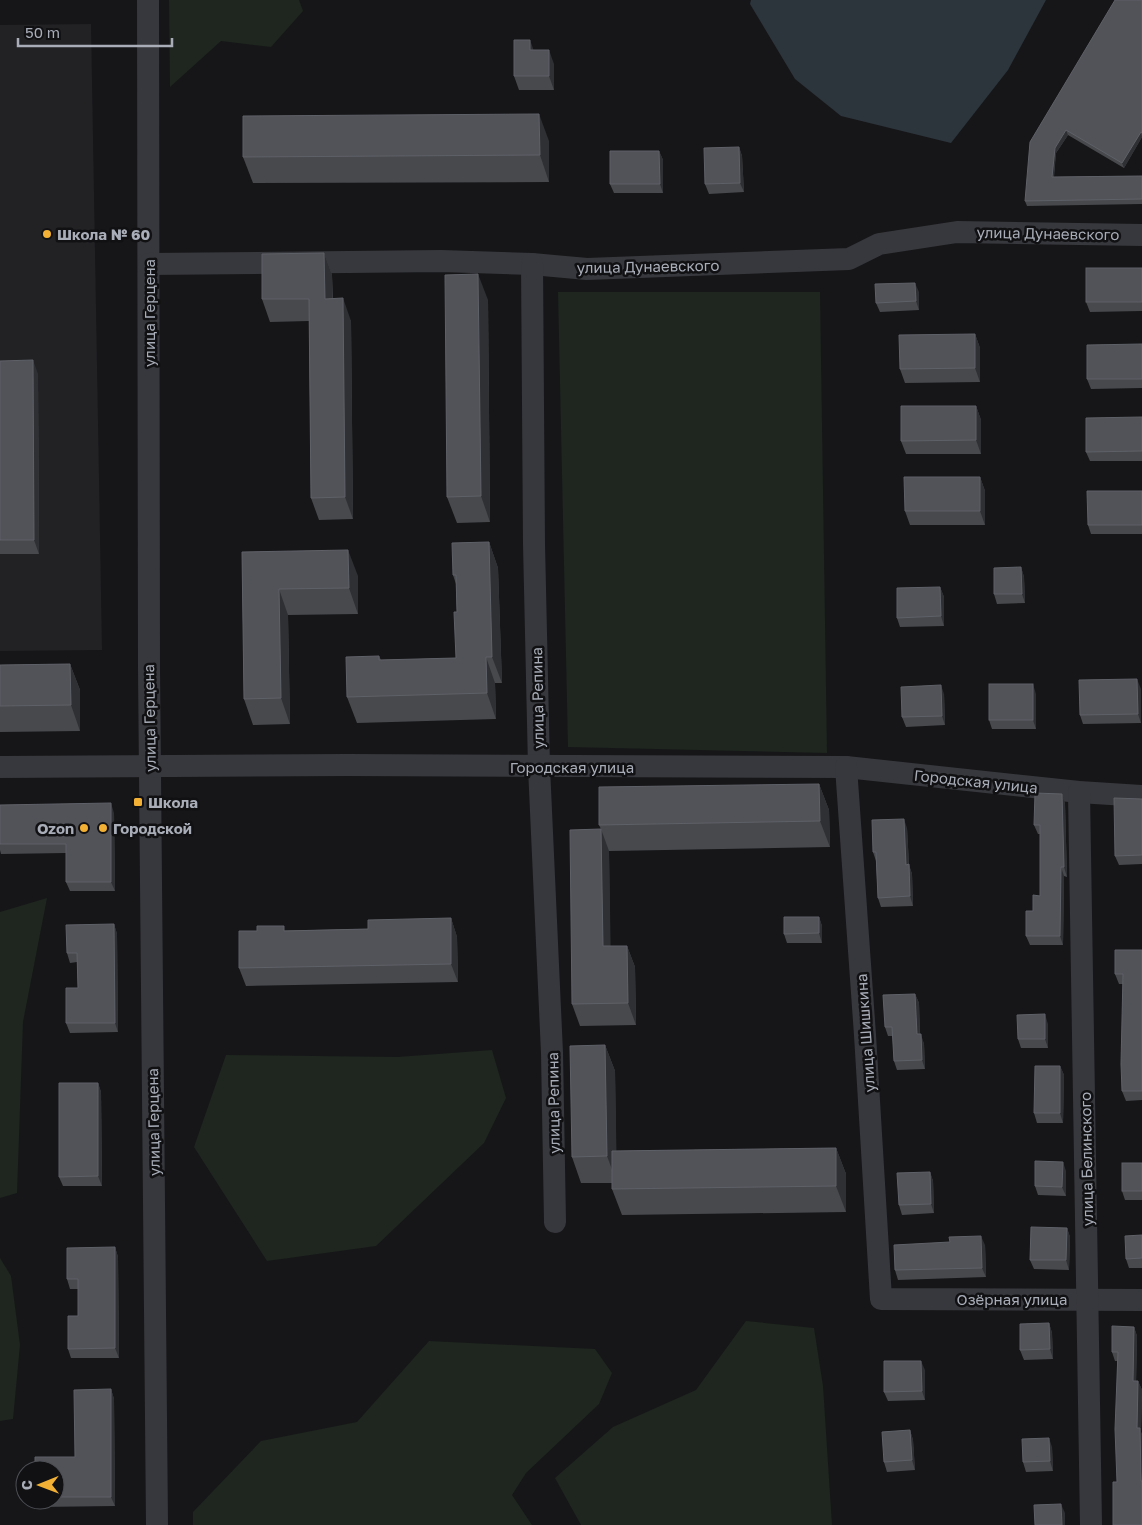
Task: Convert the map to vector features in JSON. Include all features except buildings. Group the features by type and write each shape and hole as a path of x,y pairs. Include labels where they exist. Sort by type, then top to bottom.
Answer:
{"street":[{"name":"улица Герцена","path":"148,0 150,766 157,1525"},
{"name":"улица Дунаевского","path":"149,264 440,261 532,264 587,269 849,260 879,244 957,232 1142,235"},
{"name":"улица Репина","path":"532,264 538,767 552,1053 555,1222"},
{"name":"Городская улица","path":"0,767 347,765 846,767 1079,792 1142,796"},
{"name":"улица Шишкина","path":"846,767 881,1299"},
{"name":"улица Белинского","path":"1079,792 1091,1525"},
{"name":"Озёрная улица","path":"881,1299 1142,1300"}],"shaded area":[{"path":"169,0 299,0 303,11 271,47 221,41 170,87"},
{"path":"751,0 1046,0 1008,70 951,143 841,116 795,79 750,4"},
{"name":"Школа № 60","path":"91,24 102,650 0,651 0,25"},
{"path":"558,292 820,292 827,753 568,747"},
{"path":"47,898 23,1022 17,1193 0,1198 0,912"},
{"path":"492,1050 506,1098 484,1143 376,1246 267,1261 194,1147 226,1055 397,1057"},
{"path":"0,1258 11,1276 20,1345 13,1419 0,1421"},
{"path":"746,1321 814,1328 823,1386 832,1525 581,1525 555,1478 613,1427 696,1390"},
{"path":"429,1341 595,1349 612,1373 599,1404 526,1473 512,1495 532,1525 193,1525 193,1512 261,1441 357,1422"}],"place":[{"name":"Школа № 60","path":"47,234"},
{"name":"Школа","path":"138,802"},
{"name":"Ozon","path":"84,828"},
{"name":"Городской","path":"103,828"}]}
